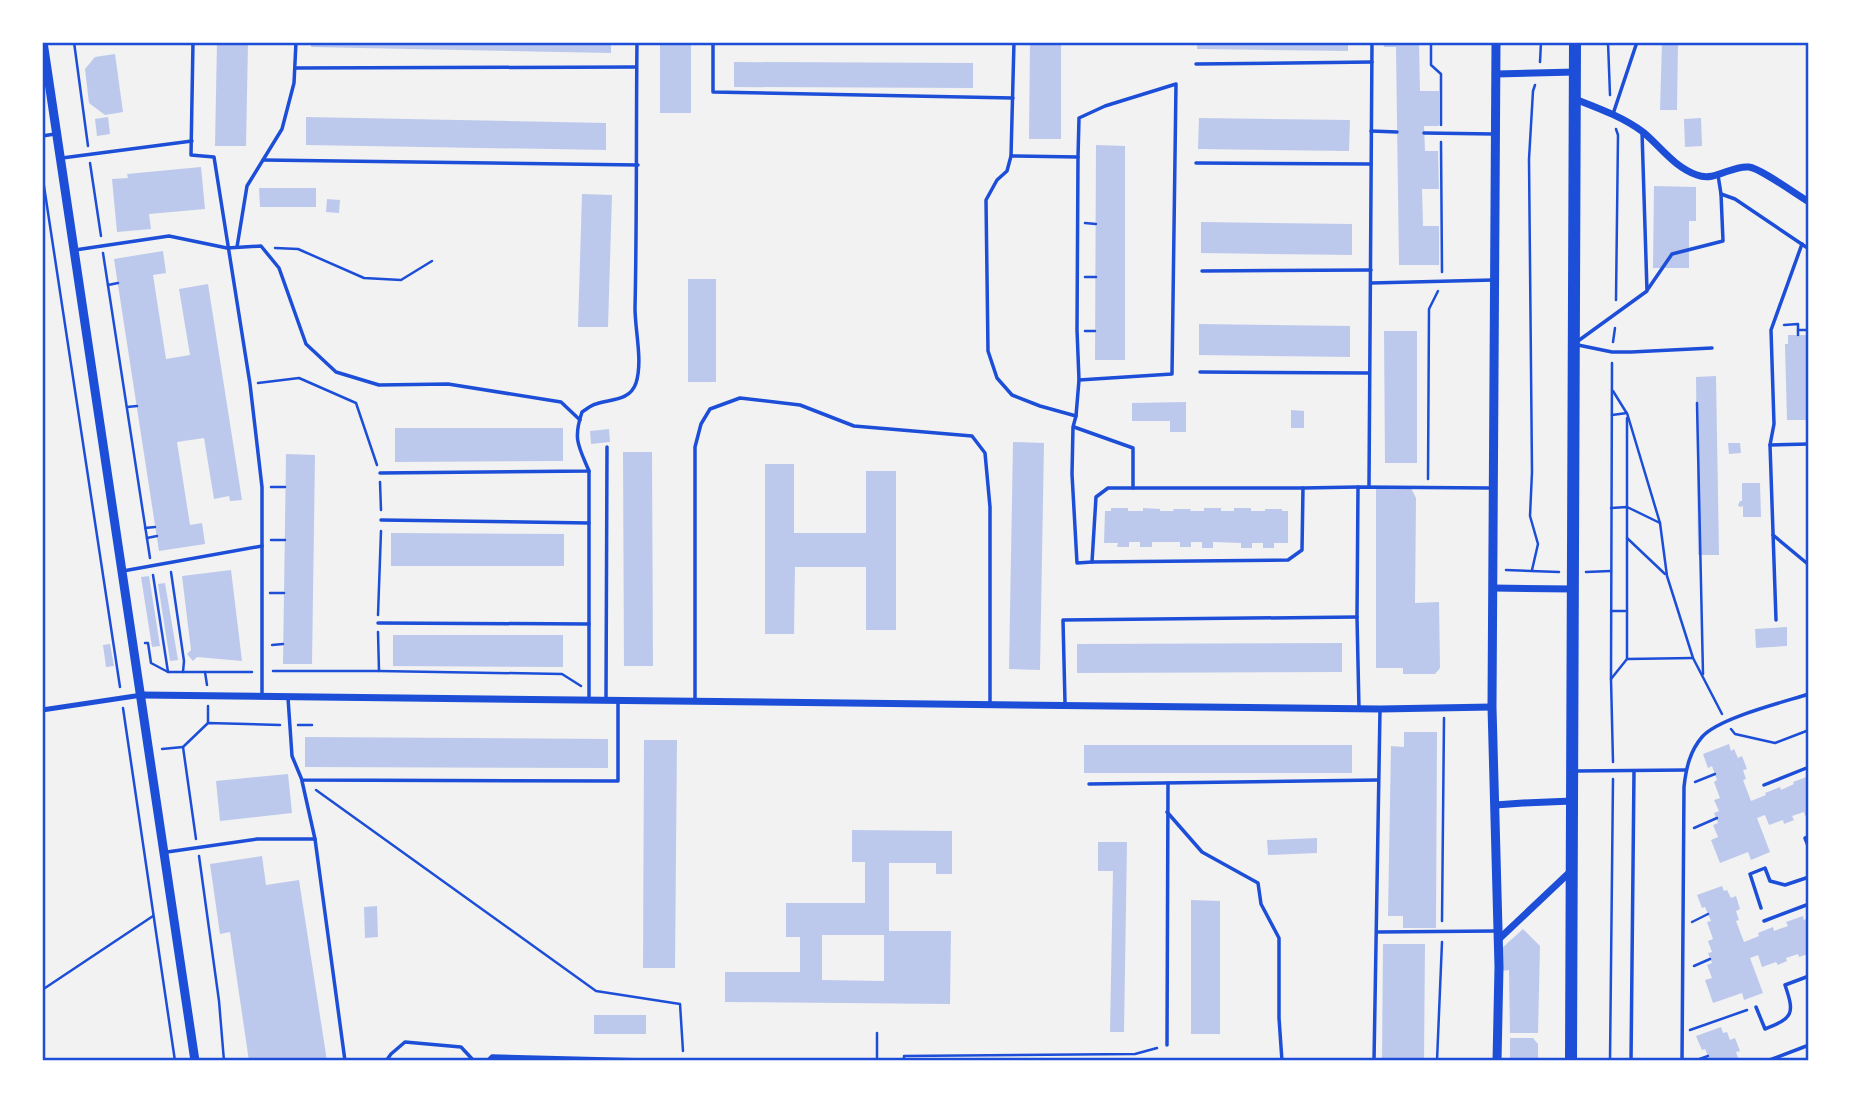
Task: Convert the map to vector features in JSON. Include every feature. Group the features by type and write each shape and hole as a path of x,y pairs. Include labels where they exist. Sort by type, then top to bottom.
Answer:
{"highway":[{"path":"1571,1061 1575,42"}],"street":[{"path":"43,42 195,1061"},
{"path":"1496,42 1492,707 1499,935 1497,1061"},
{"path":"1496,74 1575,72"},
{"path":"1575,99 1613,114 1642,132 1679,167 1700,177 1718,175 1737,167 1752,166 1809,202"},
{"path":"1493,588 1573,589"},
{"path":"42,710 142,695 1359,709 1492,707"},
{"path":"1495,806 1572,802"},
{"path":"1499,935 1572,870"}],"lane":[{"path":"193,42 191,155 214,157 250,384 262,487 262,697"},
{"path":"237,247 247,186 282,130 294,83 296,42"},
{"path":"589,700 589,471 578,445 577,429 582,412 594,404 614,401 629,394 636,383 637,42"},
{"path":"713,42 713,92 1013,97"},
{"path":"1014,42 1011,156 1007,171 997,180 986,200 988,351 997,378 1012,395 1076,416"},
{"path":"1369,486 1372,42"},
{"path":"1613,114 1637,42"},
{"path":"1196,64 1371,62"},
{"path":"295,68 637,67"},
{"path":"1079,380 1172,374 1176,84 1105,106 1079,118 1079,380 1073,427 1072,474 1077,563 1288,560 1302,550 1303,488"},
{"path":"1371,131 1397,132"},
{"path":"1642,132 1647,291"},
{"path":"1424,133 1496,134"},
{"path":"42,136 57,134"},
{"path":"60,158 192,141"},
{"path":"1011,156 1078,156"},
{"path":"263,160 638,165"},
{"path":"1196,163 1371,164"},
{"path":"1574,344 1647,291 1672,254 1723,242 1718,175"},
{"path":"1721,194 1735,199 1809,248"},
{"path":"74,250 169,236 227,248 261,246 279,268 306,344 336,372 379,385 448,384 561,402 579,420"},
{"path":"1776,620 1770,445 1774,424 1771,330 1802,244"},
{"path":"1202,271 1371,270"},
{"path":"1370,284 1495,280"},
{"path":"1574,344 1612,352 1712,348"},
{"path":"1200,372 1370,373"},
{"path":"695,702 695,447 701,425 710,409 740,398 800,405 854,426 972,436 985,453 990,507 990,705"},
{"path":"1073,427 1133,448 1133,488"},
{"path":"1770,445 1809,444"},
{"path":"606,700 607,447"},
{"path":"380,473 589,471"},
{"path":"1358,487 1356,617 1359,709"},
{"path":"1092,562 1097,497 1108,488 1493,488"},
{"path":"381,520 589,523"},
{"path":"1773,534 1809,565"},
{"path":"123,571 262,545"},
{"path":"1065,705 1063,620 1356,617"},
{"path":"378,623 589,624"},
{"path":"1682,1061 1684,787 1689,757 1703,735 1726,721 1809,694"},
{"path":"288,697 292,756 302,780 315,839 345,1061"},
{"path":"302,780 618,781 618,701"},
{"path":"1374,1061 1380,709"},
{"path":"1764,785 1809,767"},
{"path":"1572,771 1685,770"},
{"path":"1631,1061 1634,771"},
{"path":"1089,784 1378,780"},
{"path":"1167,1045 1168,783"},
{"path":"1167,812 1202,852 1258,883 1261,904 1279,938 1282,1061"},
{"path":"1809,837 1805,838 1809,848"},
{"path":"165,852 257,839 315,839"},
{"path":"1761,908 1749,874 1765,868 1770,881 1785,885 1809,877"},
{"path":"1764,921 1809,904"},
{"path":"1377,932 1442,931 1499,935"},
{"path":"1756,1007 1765,1029 1783,1022 1789,1014 1791,1002 1785,985 1809,976"},
{"path":"386,1061 405,1042 461,1047 474,1061"},
{"path":"1767,1061 1809,1045"},
{"path":"487,1061 492,1056 683,1061"}],"path":[{"path":"74,42 102,247 168,672 562,674"},
{"path":"1428,487 1429,309 1442,282 1441,74 1431,65 1431,42"},
{"path":"1493,570 1532,570 1538,544 1530,516 1532,472 1529,159 1533,91 1540,73 1541,42"},
{"path":"1608,42 1608,85 1618,135 1616,314 1611,388 1611,1061"},
{"path":"42,173 175,1061"},
{"path":"261,246 298,249 365,278 401,280 432,261"},
{"path":"108,285 118,283"},
{"path":"1772,325 1798,324 1798,332 1809,330"},
{"path":"250,384 299,378 356,403 380,473 379,671"},
{"path":"1611,388 1627,413 1660,523 1667,576 1693,658 1726,721 1735,734 1775,743 1809,730"},
{"path":"1697,403 1703,677"},
{"path":"127,407 136,406"},
{"path":"1611,415 1627,413"},
{"path":"1611,679 1627,659 1627,413"},
{"path":"262,487 285,487"},
{"path":"1611,508 1627,507 1660,523"},
{"path":"145,528 155,527"},
{"path":"147,538 157,536"},
{"path":"1627,538 1667,576"},
{"path":"171,568 184,661 183,672"},
{"path":"262,593 284,593"},
{"path":"1611,611 1627,611"},
{"path":"184,661 190,657"},
{"path":"1627,659 1693,658"},
{"path":"298,664 299,671"},
{"path":"1437,1061 1442,931 1444,708"},
{"path":"1684,787 1715,774"},
{"path":"302,780 596,991 680,1004 683,1061"},
{"path":"1684,832 1717,818"},
{"path":"1683,926 1708,914"},
{"path":"42,990 153,915"},
{"path":"1682,970 1710,959"},
{"path":"1682,1033 1756,1007"},
{"path":"877,1033 877,1061"},
{"path":"904,1061 904,1056 1135,1054 1167,1045"},
{"path":"1694,1061 1708,1056"}],"building":[{"path":"217,42 248,42 246,146 215,146"},
{"path":"311,42 611,42 611,53 311,47"},
{"path":"660,42 691,42 691,113 660,113"},
{"path":"1030,42 1061,42 1061,139 1029,139"},
{"path":"1197,42 1348,42 1348,51 1197,49"},
{"path":"1383,42 1419,42 1420,91 1439,91 1439,126 1424,126 1425,151 1438,151 1439,189 1422,189 1423,226 1439,226 1439,265 1399,265 1396,47 1384,47"},
{"path":"1662,42 1678,42 1677,110 1660,110"},
{"path":"115,54 123,112 105,115 89,103 85,69 95,57"},
{"path":"734,62 973,63 973,88 734,87"},
{"path":"108,117 110,134 97,136 95,119"},
{"path":"306,117 606,123 606,150 306,145"},
{"path":"1199,118 1350,120 1349,151 1198,149"},
{"path":"1701,118 1702,146 1685,147 1684,119"},
{"path":"1096,145 1125,146 1125,360 1095,360"},
{"path":"201,167 205,209 149,214 151,229 117,232 112,179 128,178 127,174"},
{"path":"1654,186 1696,187 1696,221 1689,221 1689,268 1653,268"},
{"path":"259,188 316,188 316,207 260,207"},
{"path":"582,194 612,195 608,327 578,327"},
{"path":"327,199 340,200 339,213 326,212"},
{"path":"1201,222 1352,224 1352,255 1201,253"},
{"path":"163,251 166,273 153,275 166,359 190,355 179,289 208,284 242,500 230,501 229,496 214,499 204,438 177,442 190,525 202,523 205,544 159,551 114,259"},
{"path":"688,279 716,279 716,382 688,382"},
{"path":"1199,324 1350,326 1350,357 1199,355"},
{"path":"1384,331 1417,331 1417,463 1385,463"},
{"path":"1788,335 1809,335 1809,420 1787,420 1785,344 1788,344"},
{"path":"1716,376 1719,555 1698,555 1696,377"},
{"path":"1186,402 1186,432 1170,432 1170,421 1132,421 1132,403"},
{"path":"1291,410 1304,411 1304,428 1291,428"},
{"path":"395,428 563,428 563,461 395,462"},
{"path":"609,429 610,442 591,444 590,431"},
{"path":"1013,442 1044,443 1040,670 1009,669"},
{"path":"1728,443 1740,443 1741,453 1729,454"},
{"path":"623,452 652,452 653,666 624,666"},
{"path":"286,454 315,455 312,664 283,664"},
{"path":"765,464 794,464 794,533 866,533 866,471 896,471 896,630 866,630 866,567 795,567 794,634 765,634"},
{"path":"1742,483 1760,483 1761,517 1743,517 1743,506 1738,505 1742,501"},
{"path":"1411,488 1416,498 1415,603 1439,602 1440,668 1435,674 1403,674 1403,668 1376,668 1376,489"},
{"path":"1111,508 1128,508 1128,511 1143,511 1143,508 1160,511 1204,511 1204,508 1221,508 1221,511 1234,511 1234,508 1251,508 1251,511 1282,509 1288,511 1288,543 1274,543 1274,548 1263,548 1263,543 1252,543 1252,548 1241,548 1241,543 1213,542 1213,548 1202,548 1202,542 1191,542 1191,547 1180,547 1180,542 1152,542 1152,547 1140,547 1140,542 1129,542 1129,547 1117,547 1118,543 1104,543 1105,511 1111,511"},
{"path":"391,533 564,534 564,566 391,566"},
{"path":"231,570 242,661 197,657 193,661 187,654 191,650 182,576"},
{"path":"149,576 160,646 152,647 141,577"},
{"path":"165,583 178,660 170,661 158,584"},
{"path":"1787,627 1787,646 1756,648 1755,629"},
{"path":"393,635 563,635 563,667 393,666"},
{"path":"1342,643 1342,672 1077,673 1077,644"},
{"path":"110,644 114,666 106,667 103,645"},
{"path":"1404,732 1437,732 1436,928 1403,928 1403,916 1388,916 1391,746 1404,747"},
{"path":"305,737 608,739 608,768 305,767"},
{"path":"644,740 677,740 675,968 643,968"},
{"path":"1729,744 1731,751 1734,749 1738,758 1742,756 1747,769 1743,770 1746,779 1743,780 1751,801 1809,776 1809,814 1805,816 1804,812 1792,816 1794,820 1784,824 1783,820 1769,825 1765,815 1757,818 1770,852 1751,860 1748,852 1720,863 1711,840 1718,837 1713,825 1718,823 1714,813 1719,811 1714,800 1720,798 1712,766 1708,768 1703,754"},
{"path":"1084,745 1352,745 1352,773 1084,773"},
{"path":"288,774 292,813 220,821 216,781"},
{"path":"852,830 952,831 952,874 936,874 936,863 889,863 889,931 951,931 950,1004 725,1002 725,972 800,972 800,937 786,937 786,903 865,903 865,862 852,862","holes":["822,935 884,935 884,981 822,980"]},
{"path":"1317,838 1317,853 1268,855 1267,840"},
{"path":"1098,842 1127,842 1124,1032 1110,1032 1113,871 1098,871"},
{"path":"262,856 266,885 299,880 327,1061 249,1061 230,932 220,934 210,864"},
{"path":"1722,886 1731,898 1736,896 1740,909 1736,911 1739,920 1736,921 1744,942 1773,927 1774,931 1788,926 1786,922 1803,916 1804,920 1809,918 1809,949 1808,954 1786,958 1787,961 1778,965 1776,962 1762,967 1758,955 1750,958 1763,993 1744,1000 1742,993 1713,1003 1705,980 1712,978 1707,965 1712,963 1708,953 1712,952 1708,941 1713,939 1707,922 1711,921 1697,895"},
{"path":"1191,900 1220,901 1220,1034 1191,1034"},
{"path":"377,906 378,937 365,938 364,907"},
{"path":"1523,929 1540,946 1538,1033 1510,1033 1509,970 1502,971 1501,949"},
{"path":"1383,944 1425,944 1424,1061 1382,1061"},
{"path":"594,1015 646,1015 646,1034 594,1034"},
{"path":"1721,1027 1730,1040 1735,1038 1740,1051 1736,1052 1739,1061 1710,1061 1705,1049 1702,1050 1696,1036"},
{"path":"1510,1038 1533,1038 1538,1044 1538,1061 1510,1061"}]}
